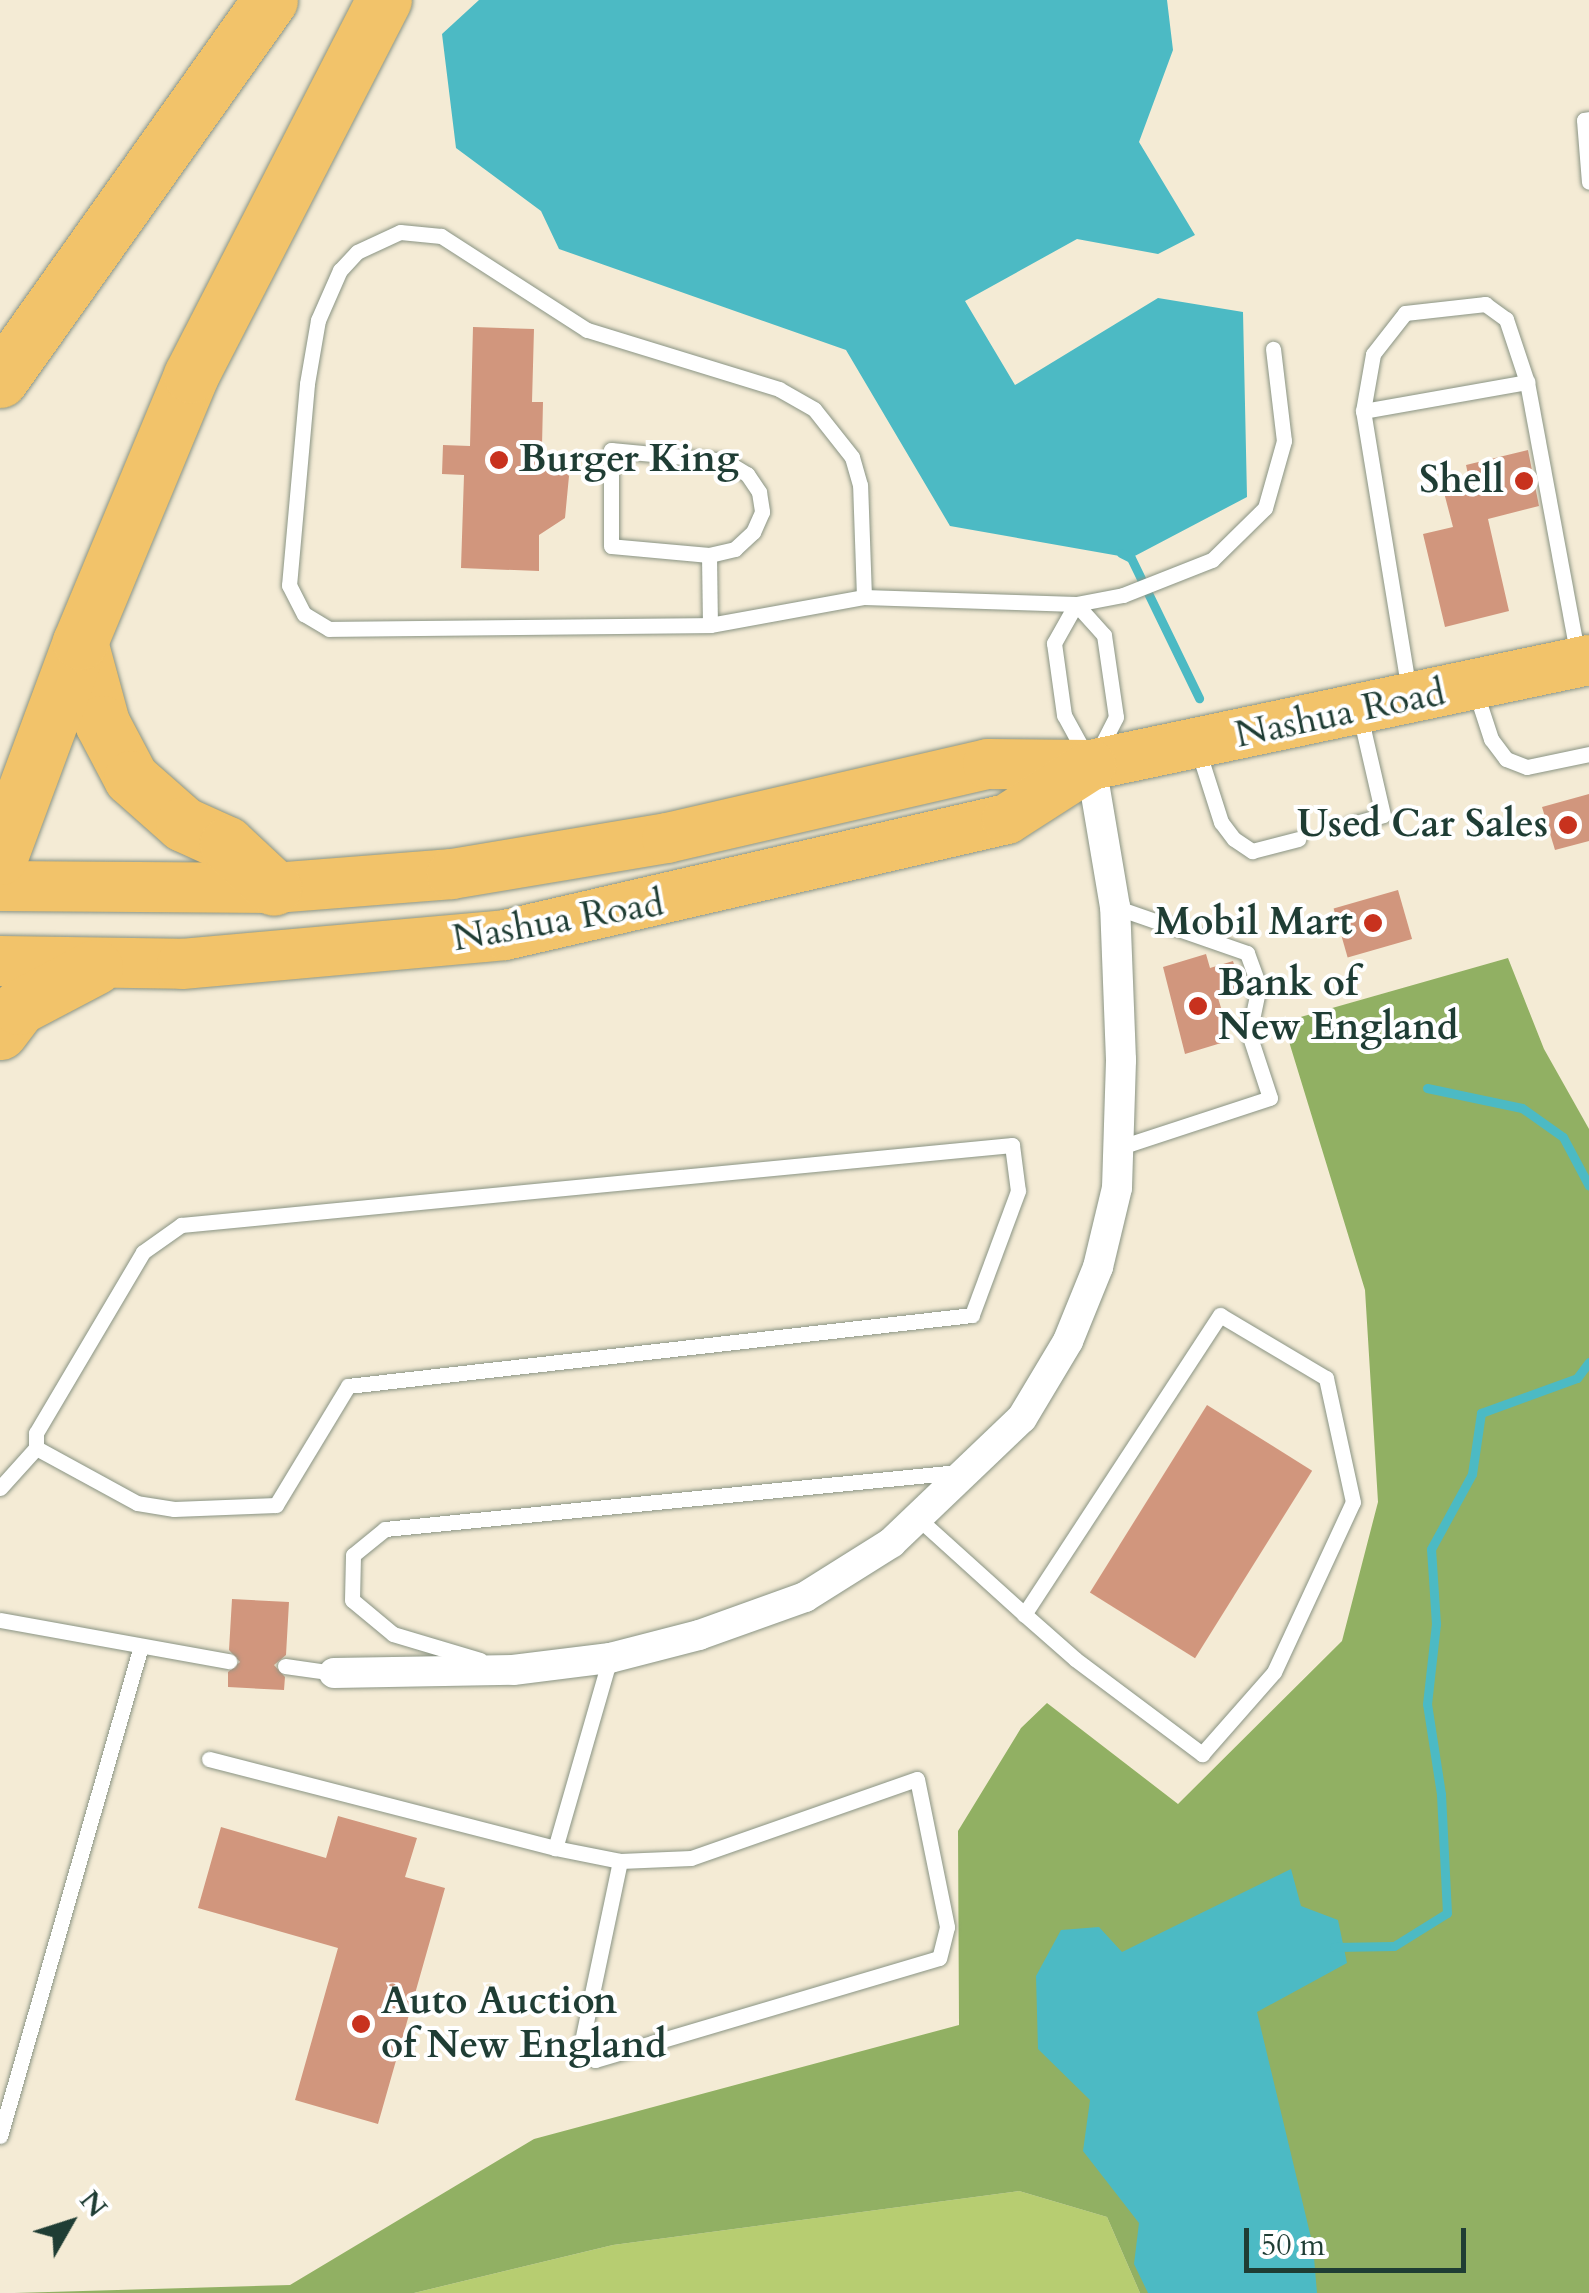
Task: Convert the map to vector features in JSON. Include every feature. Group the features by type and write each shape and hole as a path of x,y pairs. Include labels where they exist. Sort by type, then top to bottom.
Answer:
{"highway":[{"path":"0,380 270,0"},
{"path":"0,857 80,642 192,375 384,0"},
{"path":"80,642 102,723 132,778 182,824 227,844 274,888"},
{"path":"0,1032 19,1007 95,967"}],"main road":[{"name":"Nashua Road","path":"0,886 274,888 452,874 612,849 988,764 1091,765 1584,661"},
{"name":"Nashua Road","path":"0,961 95,967 397,950 610,915 1007,819 1091,765"}],"street":[{"path":"334,1673 513,1670 610,1658 699,1635 805,1597 920,1520 974,1471 1022,1418 1068,1341 1098,1267 1116,1188 1114,907 1091,765"}],"lane":[{"path":"1589,119 1584,120 1589,182"},
{"path":"864,598 860,484 852,457 814,409 780,389 586,330 441,236 400,232 357,252 327,292 307,384 290,585 304,614 329,629 710,624 864,598 1076,604 1122,596 1174,579 1242,536 1272,492 1284,441 1273,349"},
{"path":"1411,700 1363,411 1373,354 1394,322 1405,313 1455,304 1485,304 1506,319 1527,382 1584,661"},
{"path":"1363,411 1527,382"},
{"path":"611,450 726,461 747,474 762,512 753,532 735,549 708,555 611,546 611,450"},
{"path":"708,555 710,624"},
{"path":"1076,604 1104,635 1116,717 1091,765"},
{"path":"1076,604 1054,643 1064,715 1091,765"},
{"path":"1474,686 1491,739 1506,759 1527,767 1589,754"},
{"path":"1350,824 1383,815 1359,711"},
{"path":"1196,744 1221,822 1234,839 1252,851 1298,839"},
{"path":"1114,907 1247,953 1260,986 1249,1034 1270,1098 1118,1148"},
{"path":"0,1488 36,1448 36,1433 143,1252 182,1225 1012,1144 1018,1191 972,1315 348,1386 276,1505 174,1510 137,1503 36,1448"},
{"path":"920,1520 1024,1614 1202,1754 1274,1672 1353,1502 1326,1378 1220,1316 1024,1614"},
{"path":"513,1670 392,1634 352,1600 353,1555 385,1529 974,1471"},
{"path":"0,1620 229,1661"},
{"path":"0,2136 141,1646"},
{"path":"555,1848 610,1658"},
{"path":"285,1666 334,1673"},
{"path":"209,1759 555,1848 620,1861 691,1858 917,1779 948,1928 939,1958 595,2060 581,2046 620,1861"}],"green space":[{"path":"1508,958 1544,1049 1589,1129 1589,2293 1140,2293 1107,2217 1019,2191 613,2245 414,2293 14,2293 290,2285 534,2139 959,2025 958,1831 1021,1728 1047,1703 1178,1804 1342,1641 1378,1502 1365,1290 1283,1022"},
{"path":"1019,2191 1107,2217 1140,2293 414,2293 613,2245"}],"water":[{"path":"479,0 1167,0 1173,50 1139,142 1195,235 1158,254 1077,239 965,301 1015,385 1158,298 1243,312 1247,497 1131,558 950,526 846,350 559,249 541,211 456,148 442,34"},
{"path":"1291,1869 1301,1906 1338,1920 1347,1963 1257,2012 1313,2246 1317,2293 1148,2293 1134,2264 1139,2223 1083,2151 1090,2100 1038,2049 1036,1976 1061,1930 1099,1927 1122,1952"}],"building":[{"name":"Burger King","path":"473,327 534,329 532,402 543,402 542,446 569,476 565,518 539,535 539,571 461,568 464,475 442,474 443,445 470,446"},
{"path":"1528,450 1539,506 1488,519 1509,611 1445,627 1423,534 1453,527 1442,485 1469,479 1466,465"},
{"name":"Used Car Sales","path":"1589,794 1589,841 1555,850 1542,807"},
{"name":"Mobil Mart","path":"1398,890 1412,939 1348,957 1334,908"},
{"name":"Bank of New England","path":"1206,954 1210,968 1233,961 1242,991 1218,998 1231,1040 1185,1054 1163,967"},
{"path":"1207,1405 1312,1471 1195,1658 1090,1592"},
{"path":"232,1599 289,1602 286,1655 274,1665 285,1677 284,1690 228,1687 228,1672 240,1662 229,1650"},
{"name":"Auto Auction of New England","path":"338,1816 417,1838 405,1877 445,1888 378,2124 295,2100 338,1948 198,1908 221,1827 326,1858"}],"waterway":[{"path":"1121,553 1131,558 1199,698"},
{"path":"1427,1088 1522,1108 1563,1137 1589,1186"},
{"path":"1334,1947 1394,1946 1447,1913 1441,1794 1427,1704 1436,1624 1431,1549 1472,1474 1481,1413 1577,1378 1589,1362"}],"place":[{"name":"Burger King","path":"499,460"},
{"name":"Shell","path":"1524,481"},
{"name":"Used Car Sales","path":"1568,825"},
{"name":"Mobil Mart","path":"1373,923"},
{"name":"Bank of New England","path":"1198,1006"},
{"name":"Auto Auction of New England","path":"361,2024"}]}
